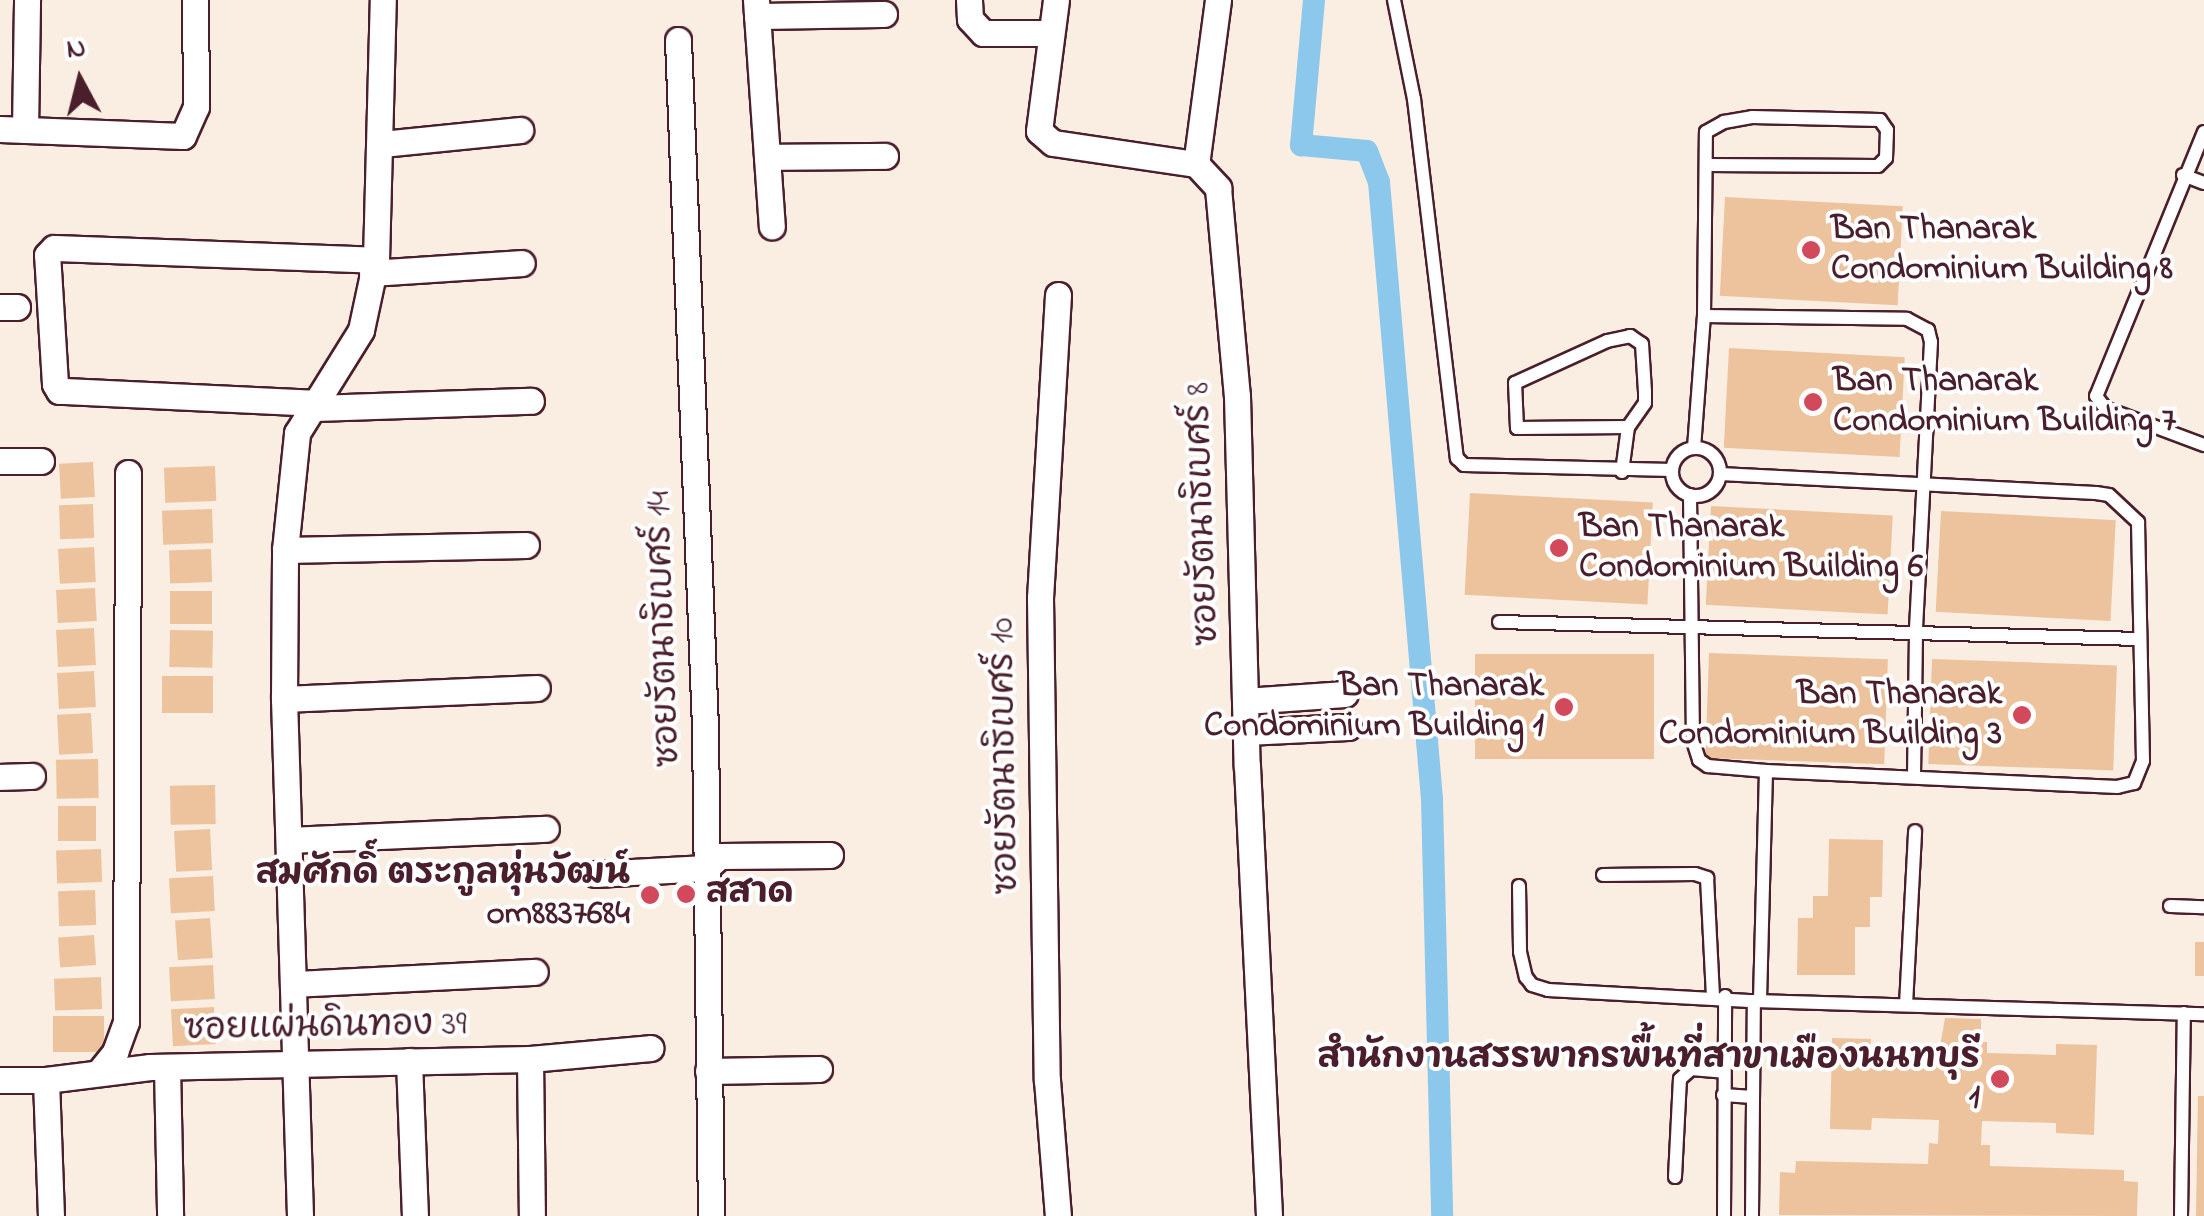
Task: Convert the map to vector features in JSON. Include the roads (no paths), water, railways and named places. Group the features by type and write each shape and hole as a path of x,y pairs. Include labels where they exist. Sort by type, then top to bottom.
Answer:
{"street":[{"path":"27,0 12,129 184,136 196,107 196,0"},
{"path":"300,1216 284,700 285,550 297,433 361,330 374,266 382,144 383,0"},
{"path":"969,0 970,19 983,33 1051,34"},
{"path":"1056,0 1039,132 1053,143 1196,164 1218,0"},
{"path":"772,226 757,8 884,14"},
{"name":"ซอยรัตนาธิเบศร์ 14","path":"678,40 705,728 712,1216"},
{"path":"382,144 520,130"},
{"path":"767,157 885,156"},
{"name":"ซอยรัตนาธิเบศร์ 8","path":"1196,164 1218,188 1232,340 1246,732 1270,1216"},
{"path":"522,263 374,266 54,248 46,254 55,384 59,390 316,405 531,401"},
{"name":"ซอยรัตนาธิเบศร์ 10","path":"1058,295 1040,598 1047,1080 1058,1216"},
{"path":"0,461 41,461"},
{"path":"100,1072 115,1052 126,1022 128,474"},
{"path":"285,550 526,545"},
{"path":"284,700 537,688"},
{"path":"1245,702 1345,694"},
{"path":"1246,732 1348,727"},
{"path":"0,777 32,776"},
{"path":"289,840 546,829"},
{"path":"595,874 706,868 720,856 830,855"},
{"path":"294,984 535,972"},
{"path":"126,1022 158,1067 170,1216"},
{"name":"ซอยแผ่นดินทอง 39","path":"0,1080 46,1080 158,1067 530,1058 651,1048"},
{"path":"530,1058 532,1216"},
{"path":"409,1061 414,1216"},
{"path":"708,1071 819,1069"},
{"path":"46,1080 51,1216"}],"lane":[{"path":"1394,0 1414,100 1457,458 1464,465 1622,472 1672,470"},
{"path":"1694,448 1704,316 1706,132 1724,122 1752,117 1880,120 1888,130 1886,158 1878,166 1706,165"},
{"path":"2204,132 2096,396 2098,404 2105,408 2204,445"},
{"path":"2183,176 2204,182"},
{"path":"1704,316 1908,320 1922,326 1931,342 1916,633 1914,775"},
{"path":"1622,472 1628,427 1645,403 1642,344 1630,336 1607,341 1516,383 1517,428 1628,427"},
{"path":"1694,448 1710,452 1720,474 1706,494 1690,495 1676,486 1672,470 1678,455 1694,448"},
{"path":"1690,495 1690,697 1699,760 1708,766 2117,787 2134,783 2142,761 2138,522 2109,496 1925,481 1720,474"},
{"path":"1499,622 2140,639"},
{"path":"1752,1216 1766,771"},
{"path":"1906,1005 1915,832"},
{"path":"1603,876 1707,878 1724,1072 1724,1216"},
{"path":"1519,886 1520,952 1532,985 1548,990 1757,1001 2204,1014"},
{"path":"2170,906 2204,907"},
{"path":"2181,1216 2184,1013"},
{"path":"1676,1176 1680,1079 1691,1070 1724,1072"},
{"path":"1723,1095 1753,1097"}],"waterway":[{"path":"1314,0 1301,145 1367,151 1379,182 1432,799 1442,1216"}],"place":[{"name":"Ban Thanarak Condominium Building 8","path":"1811,250"},
{"name":"Ban Thanarak Condominium Building 7","path":"1813,402"},
{"name":"Ban Thanarak Condominium Building 6","path":"1559,548"},
{"name":"Ban Thanarak Condominium Building 1","path":"1564,707"},
{"name":"Ban Thanarak Condominium Building 3","path":"2022,715"},
{"name":"สสาด","path":"686,894"},
{"name":"สมศักดิ์ ตระกูลหุ่นวัฒน์ om8837684","path":"650,895"},
{"name":"สำนักงานสรรพากรพื้นที่สาขาเมืองนนทบุรี 1","path":"2000,1079"}]}
